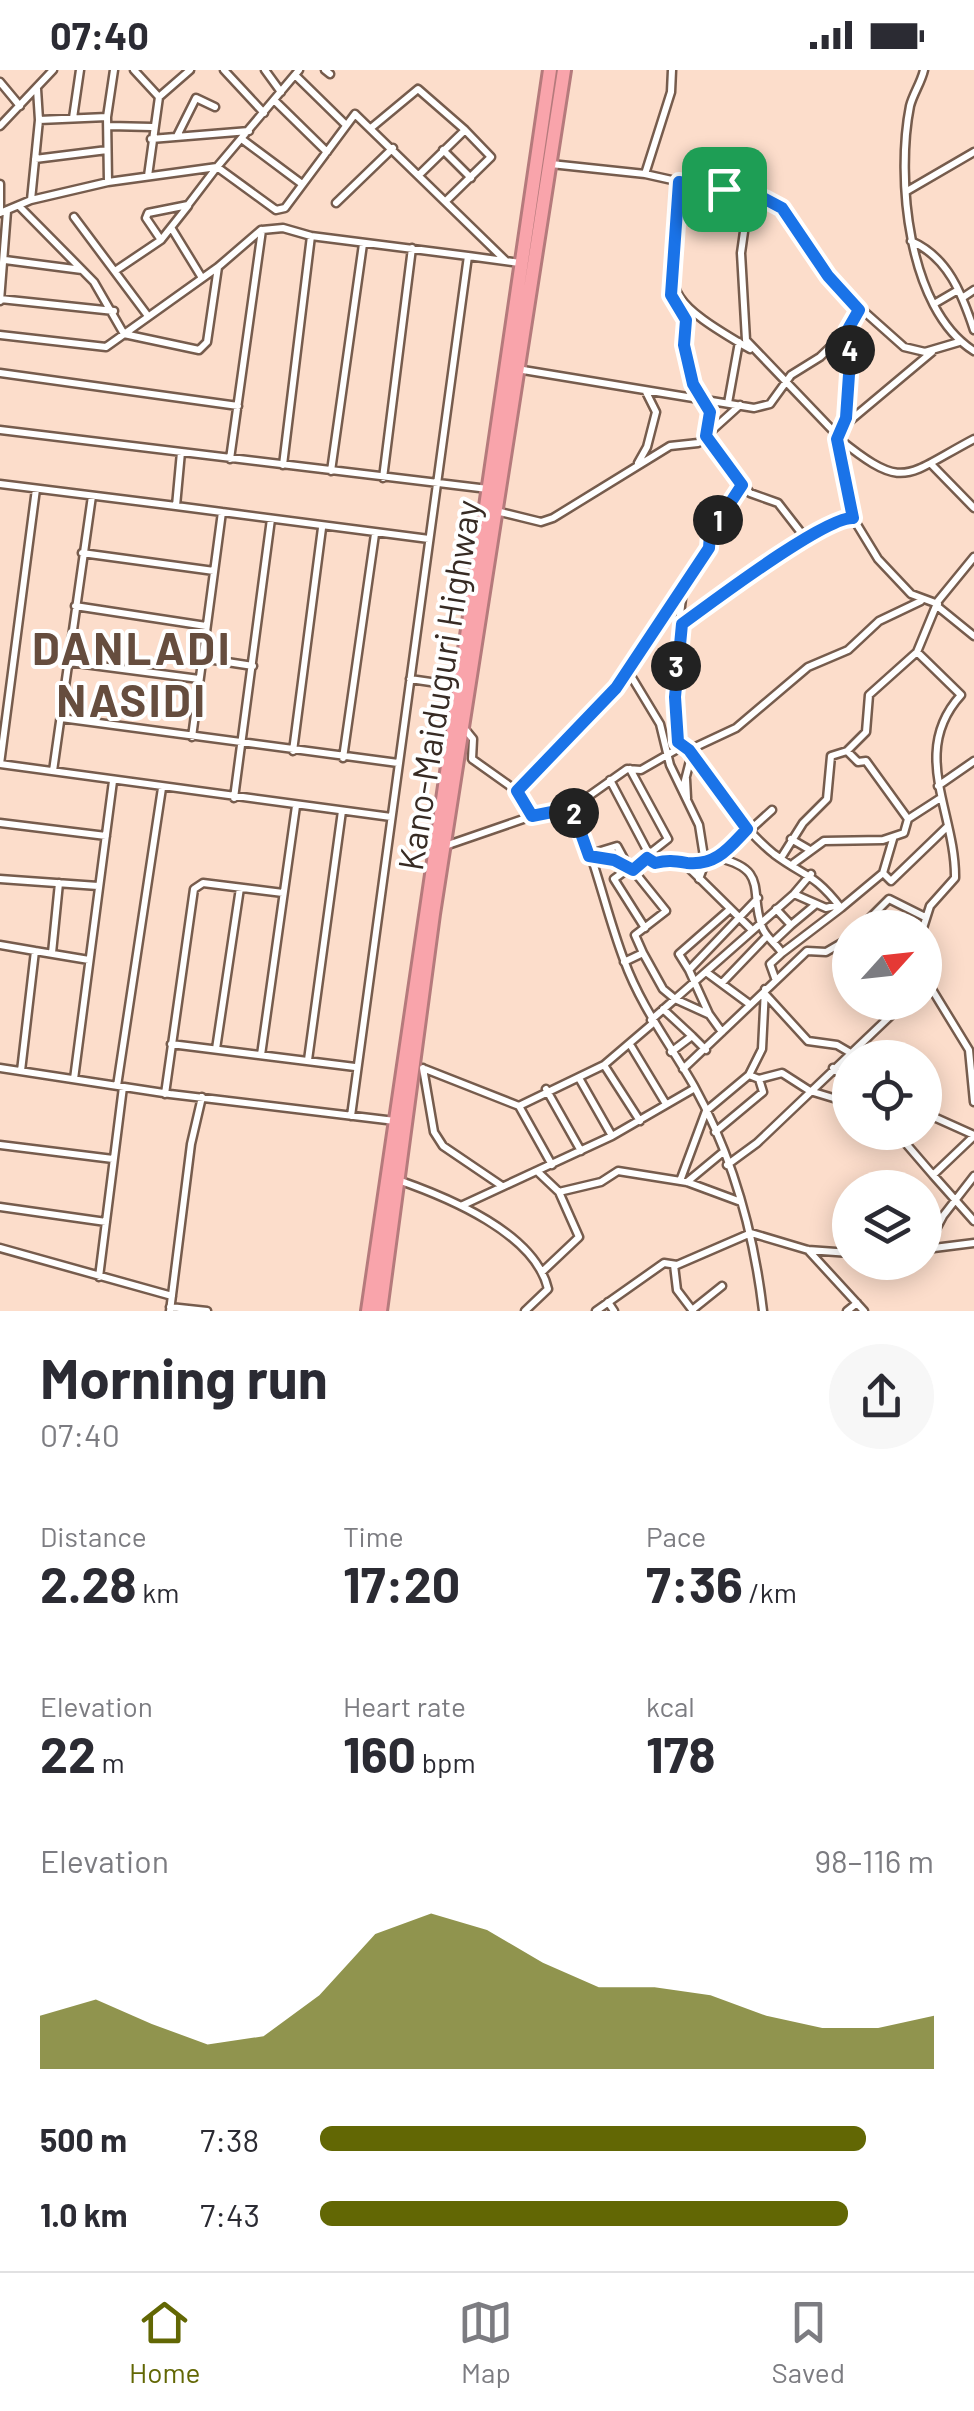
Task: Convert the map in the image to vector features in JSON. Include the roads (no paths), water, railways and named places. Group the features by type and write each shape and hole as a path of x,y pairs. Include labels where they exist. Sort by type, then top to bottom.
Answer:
{"highway":[{"name":"Kano-Maiduguri Highway","path":"380,1311 397,1179 400,1122 419,1068 445,846 516,369 550,70"},
{"name":"Kano-Maiduguri Highway","path":"368,1311 400,1122 488,489 513,262 564,70"}],"street":[{"path":"31,200 42,70"},
{"path":"1,123 53,70"},
{"path":"73,118 80,70"},
{"path":"108,182 108,122 114,70"},
{"path":"134,70 159,97"},
{"path":"224,70 264,114"},
{"path":"266,70 281,92"},
{"path":"646,174 667,107 672,70"},
{"path":"924,70 911,100 907,191 911,241 934,304 960,342 974,351"},
{"path":"148,176 150,139 159,97 183,72"},
{"path":"115,271 172,229 217,167 297,72 346,125"},
{"path":"0,82 20,106"},
{"path":"371,128 418,89 491,154 446,200"},
{"path":"176,137 196,98 215,107"},
{"path":"274,100 327,152"},
{"path":"280,210 355,114 513,262"},
{"path":"39,120 73,118 152,127"},
{"path":"150,139 250,130"},
{"path":"420,174 465,130"},
{"path":"243,140 302,184"},
{"path":"336,204 392,148"},
{"path":"36,159 108,150"},
{"path":"444,150 471,178"},
{"path":"907,191 974,152"},
{"path":"542,162 646,174 749,196 782,208 828,276 859,310 904,347 914,353 960,342"},
{"path":"2,211 108,182 217,167 280,210 283,228"},
{"path":"679,182 677,242 670,274 672,296 686,320 684,348 704,401 707,435 742,485 760,500 778,503 806,539"},
{"path":"0,184 5,260 0,300 115,311"},
{"path":"749,196 740,253 741,313 746,340 754,351 839,434 887,474 900,476 931,464 974,438"},
{"path":"161,240 148,223 148,214 188,205"},
{"path":"20,207 82,270 115,311 124,334"},
{"path":"74,216 148,316"},
{"path":"0,335 106,347 262,230 283,228 363,244 513,262"},
{"path":"172,229 202,278"},
{"path":"230,459 262,230"},
{"path":"283,465 312,236"},
{"path":"911,241 936,255 960,294 974,330"},
{"path":"331,471 363,244"},
{"path":"383,478 412,248"},
{"path":"351,1116 468,256"},
{"path":"5,260 82,270"},
{"path":"124,334 205,348 218,266"},
{"path":"673,290 694,316 754,351"},
{"path":"934,304 974,290"},
{"path":"516,369 704,401 766,406 847,331 859,310"},
{"path":"847,331 850,360 839,434 853,518 878,558 921,601 937,605 974,636"},
{"path":"728,404 739,342"},
{"path":"839,434 933,351"},
{"path":"0,373 238,406"},
{"path":"637,464 647,448 655,418 654,404 644,390"},
{"path":"494,511 542,522 670,446 689,447 741,404"},
{"path":"0,430 488,489"},
{"path":"176,506 180,452"},
{"path":"931,464 974,508"},
{"path":"0,484 322,528 429,538"},
{"path":"517,791 568,743 628,671 684,586 742,485"},
{"path":"36,489 0,764 391,817"},
{"path":"53,772 92,496"},
{"path":"192,737 222,512"},
{"path":"682,624 806,539 853,518"},
{"path":"234,798 270,519"},
{"path":"293,751 322,528"},
{"path":"343,758 375,534"},
{"path":"82,553 214,571"},
{"path":"781,858 792,839 828,799 832,776 828,759 836,752 848,751 866,732 869,695 918,652 937,605 974,557"},
{"path":"684,586 675,729 687,751 747,829 781,858 811,874 839,906"},
{"path":"445,846 532,816 572,808 629,768 640,770 668,754 687,751 736,728 808,666 848,650 879,621 921,601"},
{"path":"75,606 206,626"},
{"path":"918,652 961,695 941,719 937,786 955,850 955,878 930,910"},
{"path":"201,658 253,666"},
{"path":"69,662 199,679"},
{"path":"628,671 660,724 704,842 705,863 699,879"},
{"path":"410,678 458,686"},
{"path":"62,718 398,763"},
{"path":"463,727 471,733 472,760 517,791 532,816"},
{"path":"687,751 687,799"},
{"path":"848,751 858,762 866,761 908,820"},
{"path":"937,786 974,761"},
{"path":"601,885 631,869 668,839 629,768"},
{"path":"610,780 655,863 668,859 705,863 719,858 772,810"},
{"path":"74,1080 113,781"},
{"path":"99,1277 120,1086 162,788"},
{"path":"794,864 828,839 893,839 904,833 908,820 939,799"},
{"path":"261,1055 296,806"},
{"path":"572,808 624,962 651,1022 695,1088 742,1202 764,1311"},
{"path":"308,1060 342,811"},
{"path":"0,823 106,836"},
{"path":"883,873 891,881 948,826"},
{"path":"792,839 810,850"},
{"path":"775,978 770,964 883,873 893,839"},
{"path":"591,855 615,844 666,911 635,936 664,989 675,999 708,1014"},
{"path":"591,855 631,869"},
{"path":"719,858 735,862 750,874 759,897 760,923 782,953"},
{"path":"684,863 752,930"},
{"path":"519,1106 546,1089 604,1065 631,1046 663,1009 794,894 811,874"},
{"path":"0,878 98,886"},
{"path":"614,879 644,928"},
{"path":"52,954 58,883"},
{"path":"165,1094 194,888 204,883 283,893"},
{"path":"216,1049 240,888"},
{"path":"794,894 815,905 839,906"},
{"path":"689,970 759,897"},
{"path":"878,910 889,899 910,910"},
{"path":"722,983 815,905"},
{"path":"776,909 790,924"},
{"path":"722,1032 708,1014 696,982 679,954 728,910"},
{"path":"0,945 89,960"},
{"path":"683,1069 706,1050 748,1003 807,951 832,948"},
{"path":"21,1071 35,950"},
{"path":"624,962 643,952"},
{"path":"701,958 707,971 748,1003"},
{"path":"765,991 808,1040 832,1044"},
{"path":"684,1182 706,1111 749,1075 762,1049 765,991"},
{"path":"942,1008 972,1057 974,1102"},
{"path":"663,1009 706,1050"},
{"path":"865,1040 890,1020"},
{"path":"671,1052 692,1036"},
{"path":"172,1044 356,1066"},
{"path":"631,1046 666,1104"},
{"path":"604,1065 640,1121"},
{"path":"0,1068 165,1094 400,1122"},
{"path":"419,1068 519,1106 552,1165"},
{"path":"419,1068 434,1132 456,1158 502,1186"},
{"path":"727,1165 757,1143 832,1069"},
{"path":"749,1075 759,1079 782,1074 810,1091 832,1098"},
{"path":"579,1078 612,1136"},
{"path":"715,1132 762,1096 759,1079"},
{"path":"464,1206 612,1136 695,1088"},
{"path":"546,1089 581,1151"},
{"path":"202,1097 191,1144 170,1309 207,1311"},
{"path":"939,1170 974,1136 942,1121"},
{"path":"0,1145 114,1159"},
{"path":"911,1150 928,1170"},
{"path":"684,1182 722,1153"},
{"path":"559,1192 601,1182 618,1170 684,1182 742,1202"},
{"path":"538,1172 559,1192 579,1237 542,1272"},
{"path":"942,1220 974,1176"},
{"path":"397,1179 464,1206 506,1235 542,1272 548,1289 526,1310"},
{"path":"942,1186 974,1221"},
{"path":"0,1206 106,1222"},
{"path":"596,1311 645,1273 750,1233 808,1250 832,1251"},
{"path":"942,1247 974,1242"},
{"path":"0,1248 172,1296"},
{"path":"808,1250 864,1311"},
{"path":"674,1264 677,1290 692,1311 722,1286"},
{"path":"608,1302 614,1311"},
{"path":"847,1311 857,1302"}],"district":[{"name":"DANLADI NASIDI","path":"132,673"}]}
